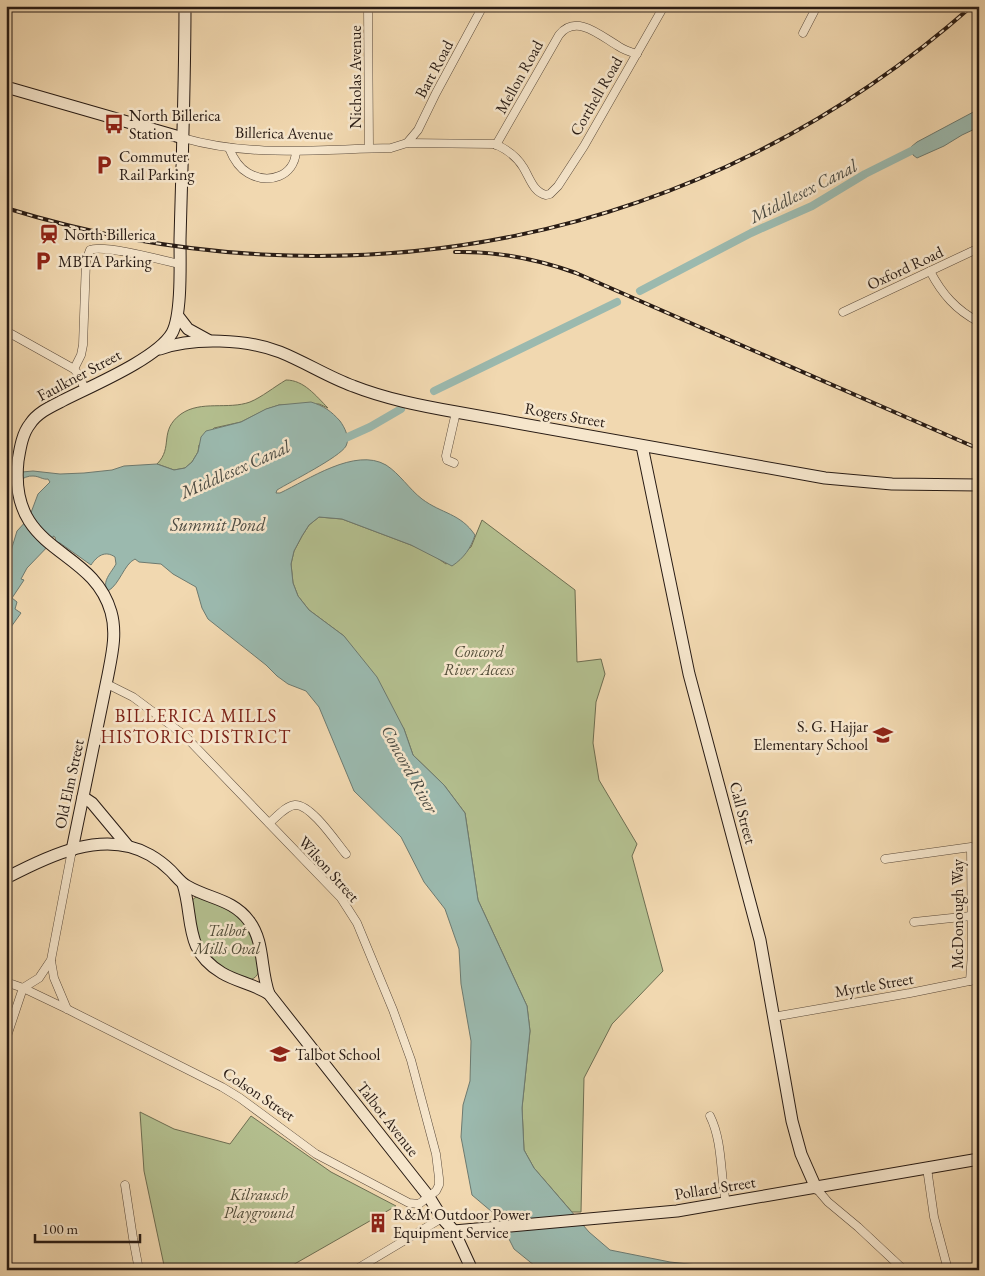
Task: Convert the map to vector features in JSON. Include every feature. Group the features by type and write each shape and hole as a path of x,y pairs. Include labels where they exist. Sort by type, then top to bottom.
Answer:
{"street":[{"path":"156,351 171,334 178,316 185,6"},
{"name":"Nicholas Avenue","path":"368,6 370,148"},
{"name":"Bart Road","path":"407,143 418,130 483,6"},
{"name":"Corthell Road","path":"496,145 506,150 517,160 536,189 546,195 554,191 584,146 664,6"},
{"path":"803,33 817,6"},
{"name":"Mellon Road","path":"496,145 559,35 569,26 582,25 620,48 636,54"},
{"name":"Billerica Avenue","path":"6,87 183,138 229,148 296,152 398,147 407,143 496,145"},
{"path":"229,148 234,160 247,173 262,179 280,177 290,170 295,160 296,152"},
{"path":"74,369 83,346 86,261 90,250 95,248 108,250 180,264"},
{"name":"Oxford Road","path":"843,312 979,248"},
{"path":"930,271 942,294 979,322"},
{"path":"178,316 183,325 193,333 210,341"},
{"path":"6,331 74,369 85,389"},
{"name":"Rogers Street","path":"156,351 181,343 210,341 267,348 365,391 456,412 777,470 847,480 906,485 979,485"},
{"name":"Faulkner Street","path":"49,545 27,518 20,499 18,479 21,446 30,423 42,413 156,351"},
{"path":"454,463 447,460 446,456 456,412"},
{"name":"Call Street","path":"642,446 689,674 760,940 793,1127 801,1154 816,1188"},
{"name":"Old Elm Street","path":"23,988 39,978 51,960 113,649 114,633 108,604 90,577 49,545"},
{"name":"Wilson Street","path":"106,684 133,697 179,731 341,898 357,923 393,1010 411,1060 436,1154 439,1185 436,1191 429,1197"},
{"name":"Talbot Avenue","path":"83,797 92,803 126,845"},
{"path":"270,824 289,807 303,806 316,818 346,854"},
{"name":"Talbot Avenue","path":"6,878 36,863 72,850 100,844 126,845 143,851 157,860 183,884 230,904 242,912 249,921 259,944 264,980 269,994 429,1197 442,1218"},
{"name":"McDonough Way","path":"885,859 971,847 972,953 970,981"},
{"name":"Talbot Avenue","path":"183,884 191,932 203,956 223,974 254,985 269,994"},
{"path":"914,922 971,916"},
{"path":"51,960 54,978 66,1009"},
{"name":"Myrtle Street","path":"773,1017 979,979"},
{"name":"Colson Street","path":"6,982 23,988 222,1087 316,1154 409,1203 419,1204 429,1197"},
{"path":"6,1039 23,988"},
{"path":"710,1116 718,1142 726,1203"},
{"name":"Pollard Street","path":"454,1231 661,1213 979,1159"},
{"path":"927,1168 935,1219 948,1270"},
{"path":"126,1185 139,1270"},
{"path":"816,1188 828,1202 904,1270"},
{"path":"355,1270 442,1218 454,1231 472,1270"}],"green space":[{"path":"286,380 304,386 328,408 319,404 279,405 241,422 214,428 199,445 198,452 192,462 185,468 174,470 157,464 165,451 170,427 181,414 197,407 250,402"},
{"name":"Concord River Access","path":"319,517 342,519 430,553 446,564 471,547 482,520 575,590 577,662 601,659 605,674 596,702 593,743 599,780 637,844 632,856 663,971 612,1024 584,1078 581,1212 572,1212 534,1168 524,1150 522,1108 530,1031 527,1006 478,900 465,813 444,785 413,755 404,729 344,636 309,610 298,596 293,583 291,564 294,551 309,525"},
{"name":"Talbot Mills Oval","path":"205,894 249,921 260,968 254,978 242,981 203,956 190,902 197,896"},
{"name":"Kilrausch Playground","path":"140,1112 174,1129 230,1144 251,1116 331,1172 396,1206 284,1270 165,1270 144,1171"}],"water":[{"path":"979,109 979,127 917,158 913,155 911,147 917,142"},
{"path":"311,402 327,409 340,421 347,436 346,446 335,456 277,490 276,493 280,493 332,467 360,460 374,461 386,465 422,499 463,522 475,535 466,552 452,566 411,545 342,519 319,517 309,525 302,536 294,551 291,564 293,583 298,596 309,610 344,636 377,677 404,729 413,755 444,785 465,813 478,900 527,1006 530,1031 522,1108 524,1150 534,1168 589,1232 610,1250 670,1262 744,1270 540,1270 514,1249 498,1217 472,1195 461,1137 463,1105 470,1081 471,1041 461,984 459,949 445,909 424,882 401,837 354,791 319,707 306,691 288,684 277,676 208,619 202,608 196,587 173,574 161,564 139,562 135,559 128,565 116,584 108,591 106,581 116,564 115,557 108,554 101,555 91,565 60,543 56,543 53,536 53,541 27,568 21,579 24,580 12,598 17,602 15,609 21,613 6,634 6,555 9,556 10,554 17,531 29,518 38,494 50,482 48,479 29,476 18,482 6,494 6,485 22,472 84,473 112,470 124,466 157,464 174,470 185,468 192,462 198,452 201,437 206,431 241,422 266,409 279,405"}],"waterway":[{"name":"Middlesex Canal","path":"640,291 751,233 812,206 865,174 919,147"},
{"name":"Middlesex Canal","path":"434,391 617,302"},
{"name":"Middlesex Canal","path":"339,441 370,427 401,409"}],"railway":[{"path":"6,208 134,239 263,254 390,253 516,236 638,202 756,152 867,87 972,6"},
{"path":"455,252 486,253 516,257 576,273 979,449"}],"place":[{"name":"North Billerica Station","path":"114,124"},
{"name":"Commuter Rail Parking","path":"104,165"},
{"name":"North Billerica","path":"49,234"},
{"name":"MBTA Parking","path":"43,261"},
{"name":"S. G. Hajjar Elementary School","path":"883,735"},
{"name":"Talbot School","path":"280,1054"},
{"name":"R&M Outdoor Power Equipment Service","path":"378,1223"}],"district":[{"name":"BILLERICA MILLS HISTORIC DISTRICT","path":"196,725"}],"water label":[{"name":"Summit Pond","path":"218,524"},
{"name":"Concord River","path":"410,769"}]}
